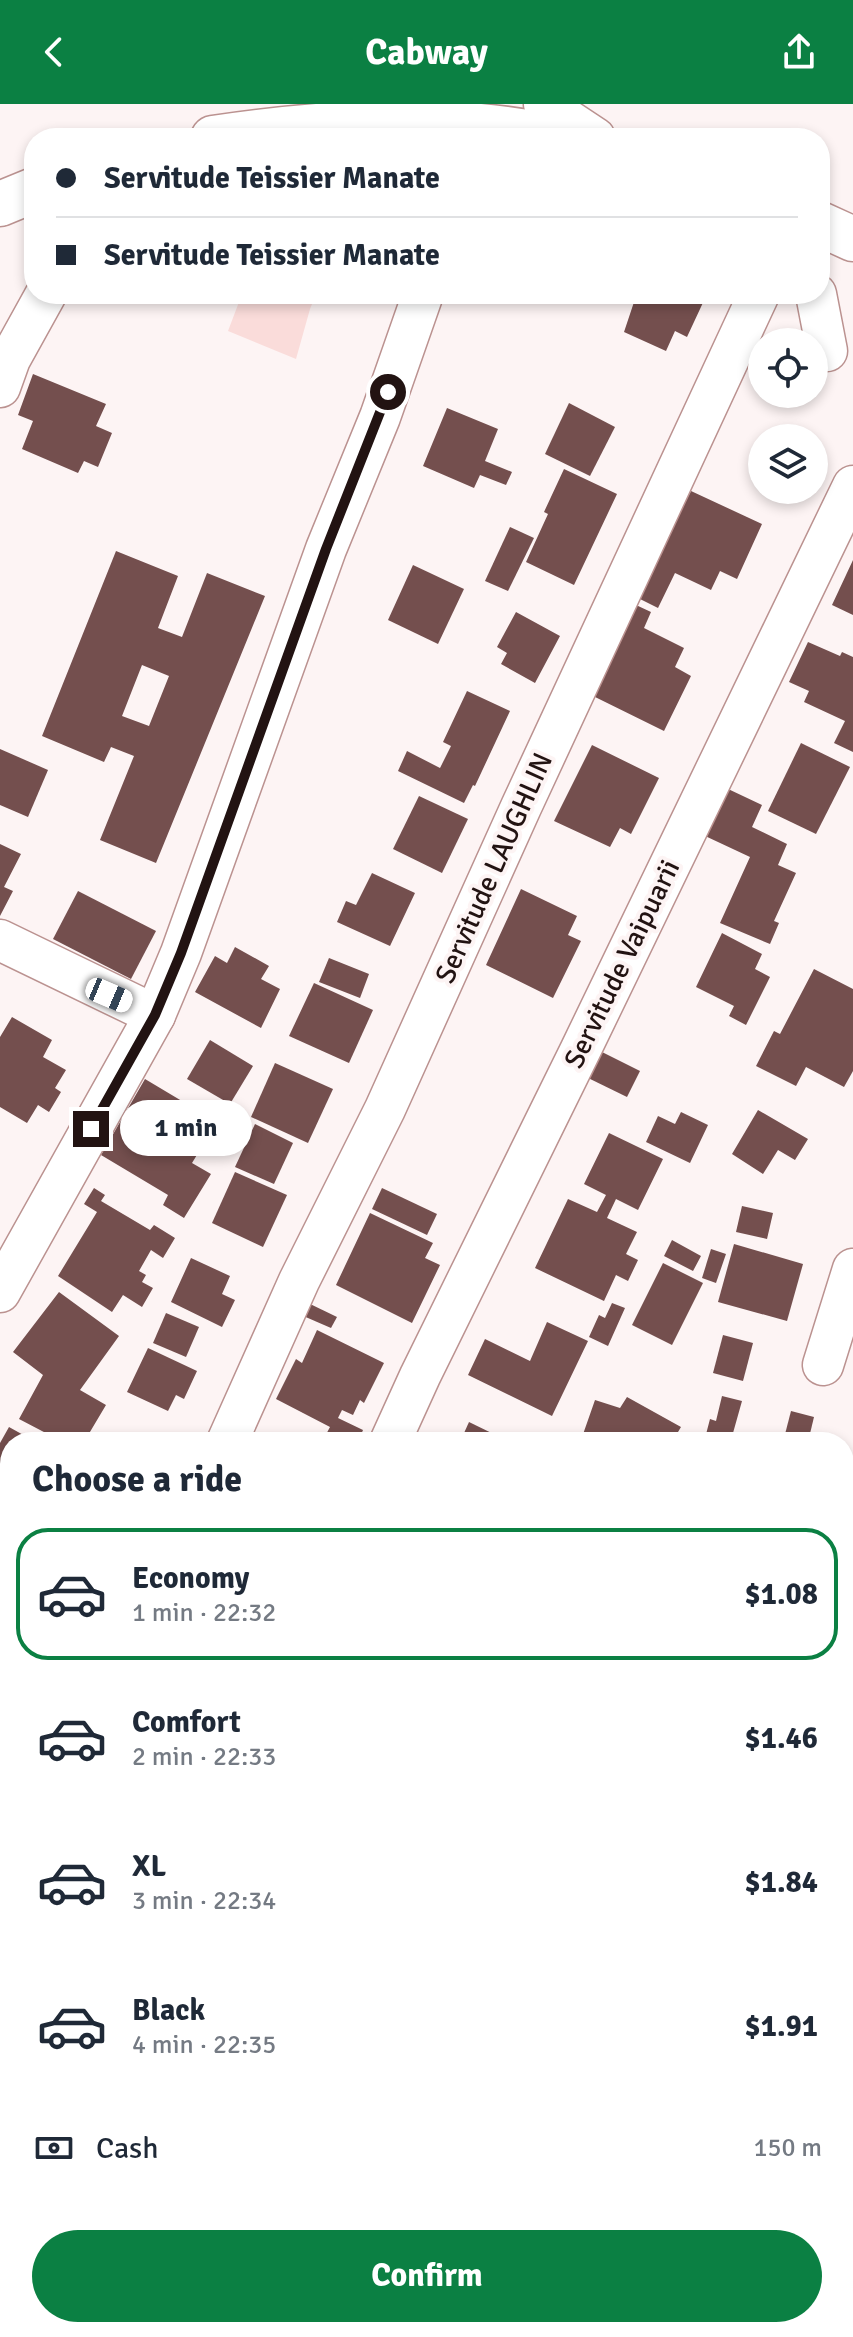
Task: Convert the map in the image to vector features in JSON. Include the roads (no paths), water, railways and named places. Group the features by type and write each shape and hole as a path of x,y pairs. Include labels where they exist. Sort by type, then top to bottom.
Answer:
{"main road":[{"path":"498,128 556,115"},
{"path":"292,128 375,123 433,128"},
{"path":"0,204 24,194"},
{"path":"830,229 853,239"}],"street":[{"path":"556,115 578,128"},
{"path":"0,387 10,359 40,304"},
{"path":"0,1292 155,1015 181,953 326,549 380,417 420,304"},
{"name":"Servitude LAUGHLIN","path":"231,1432 299,1281 385,1109 533,780 754,304"},
{"path":"818,304 823,328"},
{"name":"Servitude Vaipuarii","path":"395,1432 853,486"},
{"path":"0,940 155,1015"},
{"path":"823,1365 853,1269"}]}
